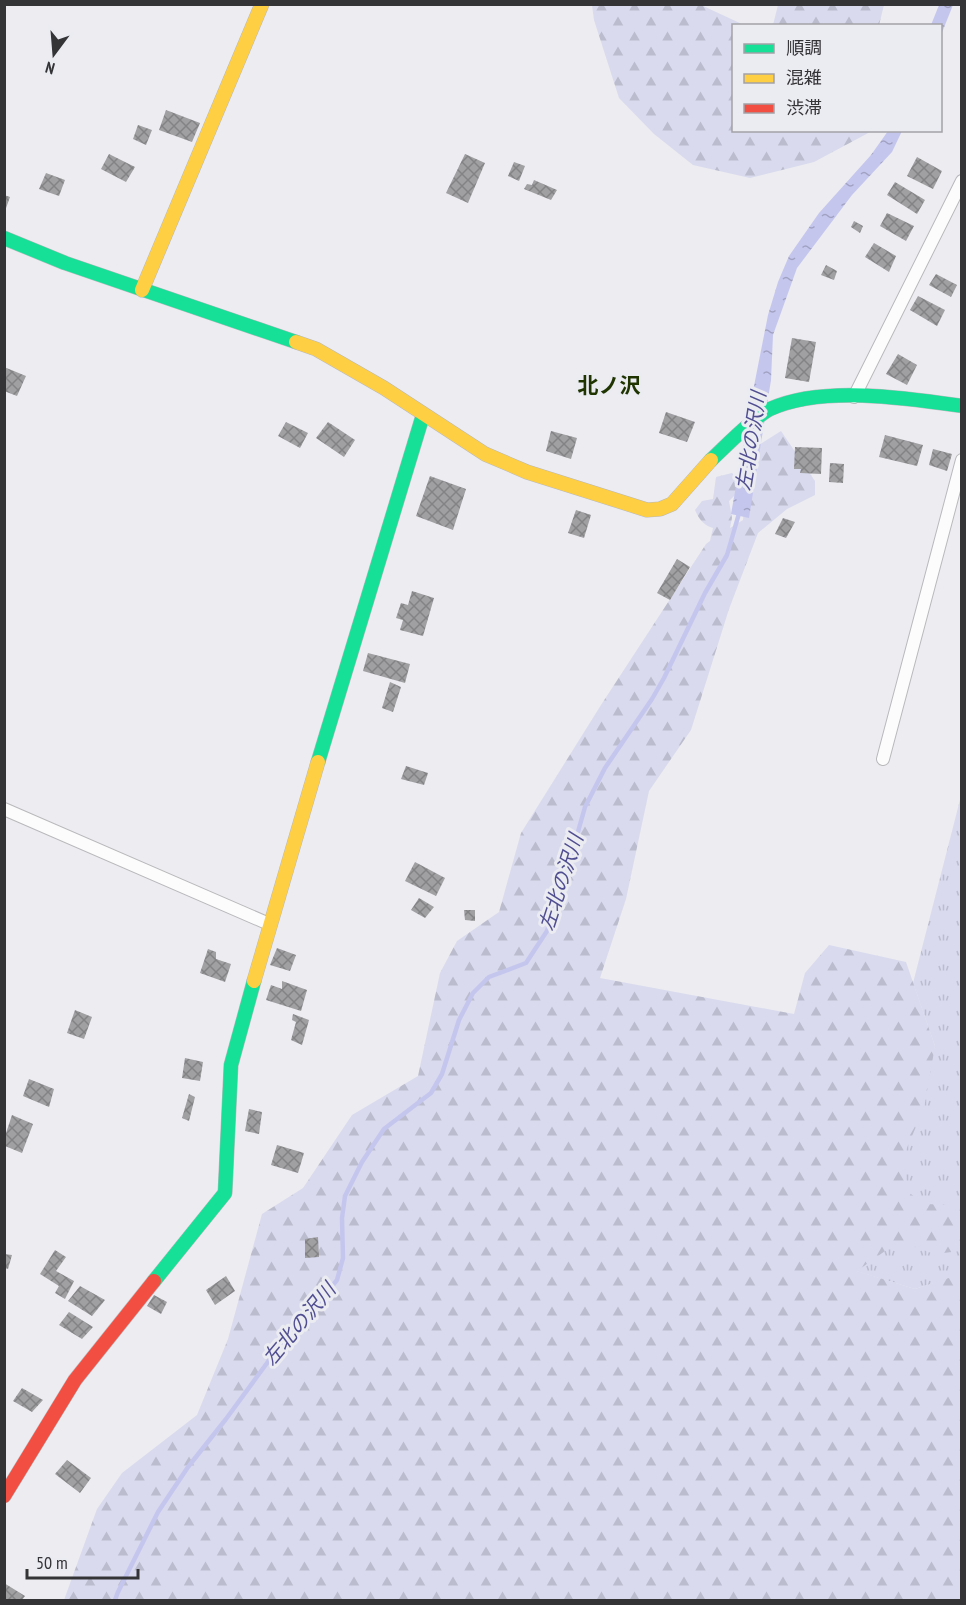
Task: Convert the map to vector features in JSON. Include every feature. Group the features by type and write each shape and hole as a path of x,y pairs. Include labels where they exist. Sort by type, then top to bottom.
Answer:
{"street":[{"path":"142,290 262,4"},
{"path":"854,397 962,181"},
{"path":"4,238 65,263 316,349 384,388 423,415 496,459 528,472 647,510 672,504 723,446 769,410 805,399 854,397 910,398 962,406"},
{"path":"4,1496 75,1380 225,1193 231,1065 269,924 423,415"},
{"path":"883,759 962,460"},
{"path":"4,809 269,924"}],"green space":[{"path":"778,4 884,5 879,24 773,24"},
{"path":"592,5 701,5 742,24 732,24 732,132 870,132 814,162 750,178 693,165 654,134 619,98 594,20"},
{"path":"781,431 815,481 815,495 787,509 758,533 729,609 691,730 649,791 626,899 600,978 794,1014 805,973 829,945 906,962 935,1046 924,1108 903,1157 908,1192 925,1204 954,1205 961,1200 961,1251 934,1254 899,1241 857,1271 915,1289 961,1274 961,1600 64,1600 97,1509 122,1473 197,1415 228,1339 262,1214 303,1188 352,1115 418,1076 440,973 457,941 499,912 521,833 601,705 710,541 713,528 702,521 695,510 702,501 713,499 716,477 732,473 742,482 739,491 729,501 732,518 730,528 743,520 747,474 746,453"},
{"path":"961,796 961,1275 915,1289 856,1271 935,1046 913,983"}],"water":[{"path":"939,5 953,5 942,32 942,24 931,24"},
{"path":"887,132 902,132 892,152 852,195 797,268 773,335 771,380 749,518 731,514 768,315 778,282 789,256 819,213 871,155"}],"building":[{"path":"166,110 200,123 192,142 159,130"},
{"path":"138,125 152,130 146,145 133,139"},
{"path":"109,154 135,167 126,182 101,169"},
{"path":"465,154 485,163 468,203 446,193"},
{"path":"917,157 942,171 933,189 907,176"},
{"path":"514,162 525,166 519,181 508,176"},
{"path":"46,173 65,180 59,196 39,189"},
{"path":"534,180 557,190 551,200 524,189 527,184 532,185"},
{"path":"895,182 925,200 917,214 887,195"},
{"path":"4,195 10,197 5,211 4,211"},
{"path":"887,213 914,226 906,241 880,226"},
{"path":"854,221 863,226 860,233 851,227"},
{"path":"874,243 896,256 889,272 865,257"},
{"path":"826,265 837,271 834,280 821,275"},
{"path":"936,274 957,285 951,297 929,285"},
{"path":"918,296 945,310 937,326 910,310"},
{"path":"792,338 816,342 809,382 785,378"},
{"path":"898,354 917,365 907,385 886,374"},
{"path":"4,367 26,376 17,396 4,391"},
{"path":"666,412 695,422 687,442 659,433"},
{"path":"286,422 308,433 300,448 278,436"},
{"path":"328,422 355,440 344,457 316,438"},
{"path":"551,431 577,438 571,459 546,451"},
{"path":"885,435 923,445 917,466 879,457"},
{"path":"795,447 822,448 821,474 800,473 801,469 794,469"},
{"path":"933,449 952,454 947,471 929,465"},
{"path":"830,463 844,464 843,483 829,482"},
{"path":"430,476 466,489 453,530 416,516"},
{"path":"576,510 591,515 584,538 568,533"},
{"path":"783,518 795,522 786,538 775,534"},
{"path":"677,559 690,567 670,600 657,593"},
{"path":"412,591 434,598 423,636 400,630 403,620 396,618 401,603 408,605"},
{"path":"368,653 410,664 405,683 363,671"},
{"path":"390,682 401,687 393,712 382,708"},
{"path":"406,766 428,773 424,785 401,779"},
{"path":"415,862 445,878 436,896 405,881"},
{"path":"419,898 434,907 425,918 411,910"},
{"path":"464,910 475,910 475,921 465,920"},
{"path":"277,948 296,955 290,971 270,965"},
{"path":"208,949 216,952 216,959 231,964 225,982 200,973"},
{"path":"282,981 307,990 301,1011 266,1000 271,985 282,989"},
{"path":"75,1010 92,1017 84,1039 67,1033"},
{"path":"293,1014 309,1020 302,1045 291,1040 296,1022 292,1020"},
{"path":"185,1058 203,1062 200,1081 182,1078"},
{"path":"29,1079 54,1089 49,1107 23,1096"},
{"path":"189,1094 195,1097 189,1121 182,1118"},
{"path":"249,1109 262,1112 259,1134 245,1131"},
{"path":"12,1115 33,1124 22,1153 5,1146 5,1136"},
{"path":"277,1145 304,1153 298,1173 271,1165"},
{"path":"318,1237 319,1257 305,1258 305,1239"},
{"path":"55,1250 66,1257 56,1271 74,1281 65,1299 55,1293 59,1286 40,1274"},
{"path":"4,1254 12,1255 8,1269 4,1268"},
{"path":"226,1276 235,1291 215,1305 206,1290"},
{"path":"80,1286 105,1300 92,1316 68,1301"},
{"path":"154,1295 167,1302 161,1314 147,1306"},
{"path":"69,1312 93,1327 82,1339 59,1325"},
{"path":"22,1388 43,1400 32,1412 13,1401"},
{"path":"67,1460 91,1478 80,1493 55,1474"},
{"path":"4,1583 25,1596 22,1600 4,1600"}],"waterway":[{"name":"左北の沢川","path":"115,1600 158,1512 188,1467 281,1344 337,1280 343,1258 342,1218 345,1196 362,1162 384,1129 431,1093 442,1074 459,1020 473,993 489,977 526,963 547,931 585,807 605,768 664,678 705,593 727,555 740,510"}],"traffic: fast":[{"path":"4,238 65,263 296,342"},
{"path":"711,460 763,413 791,402 840,395 891,397 962,406"},
{"path":"318,762 423,415"},
{"path":"154,1281 225,1193 231,1065 254,981"}],"traffic: slow":[{"path":"142,290 262,4"},
{"path":"296,342 316,349 384,388 485,454 527,472 647,510 660,509 672,504 711,460"},
{"path":"254,981 318,762"}],"traffic: jam":[{"path":"4,1496 75,1380 154,1281"}],"district":[{"name":"北ノ沢","path":"609,386"}]}
